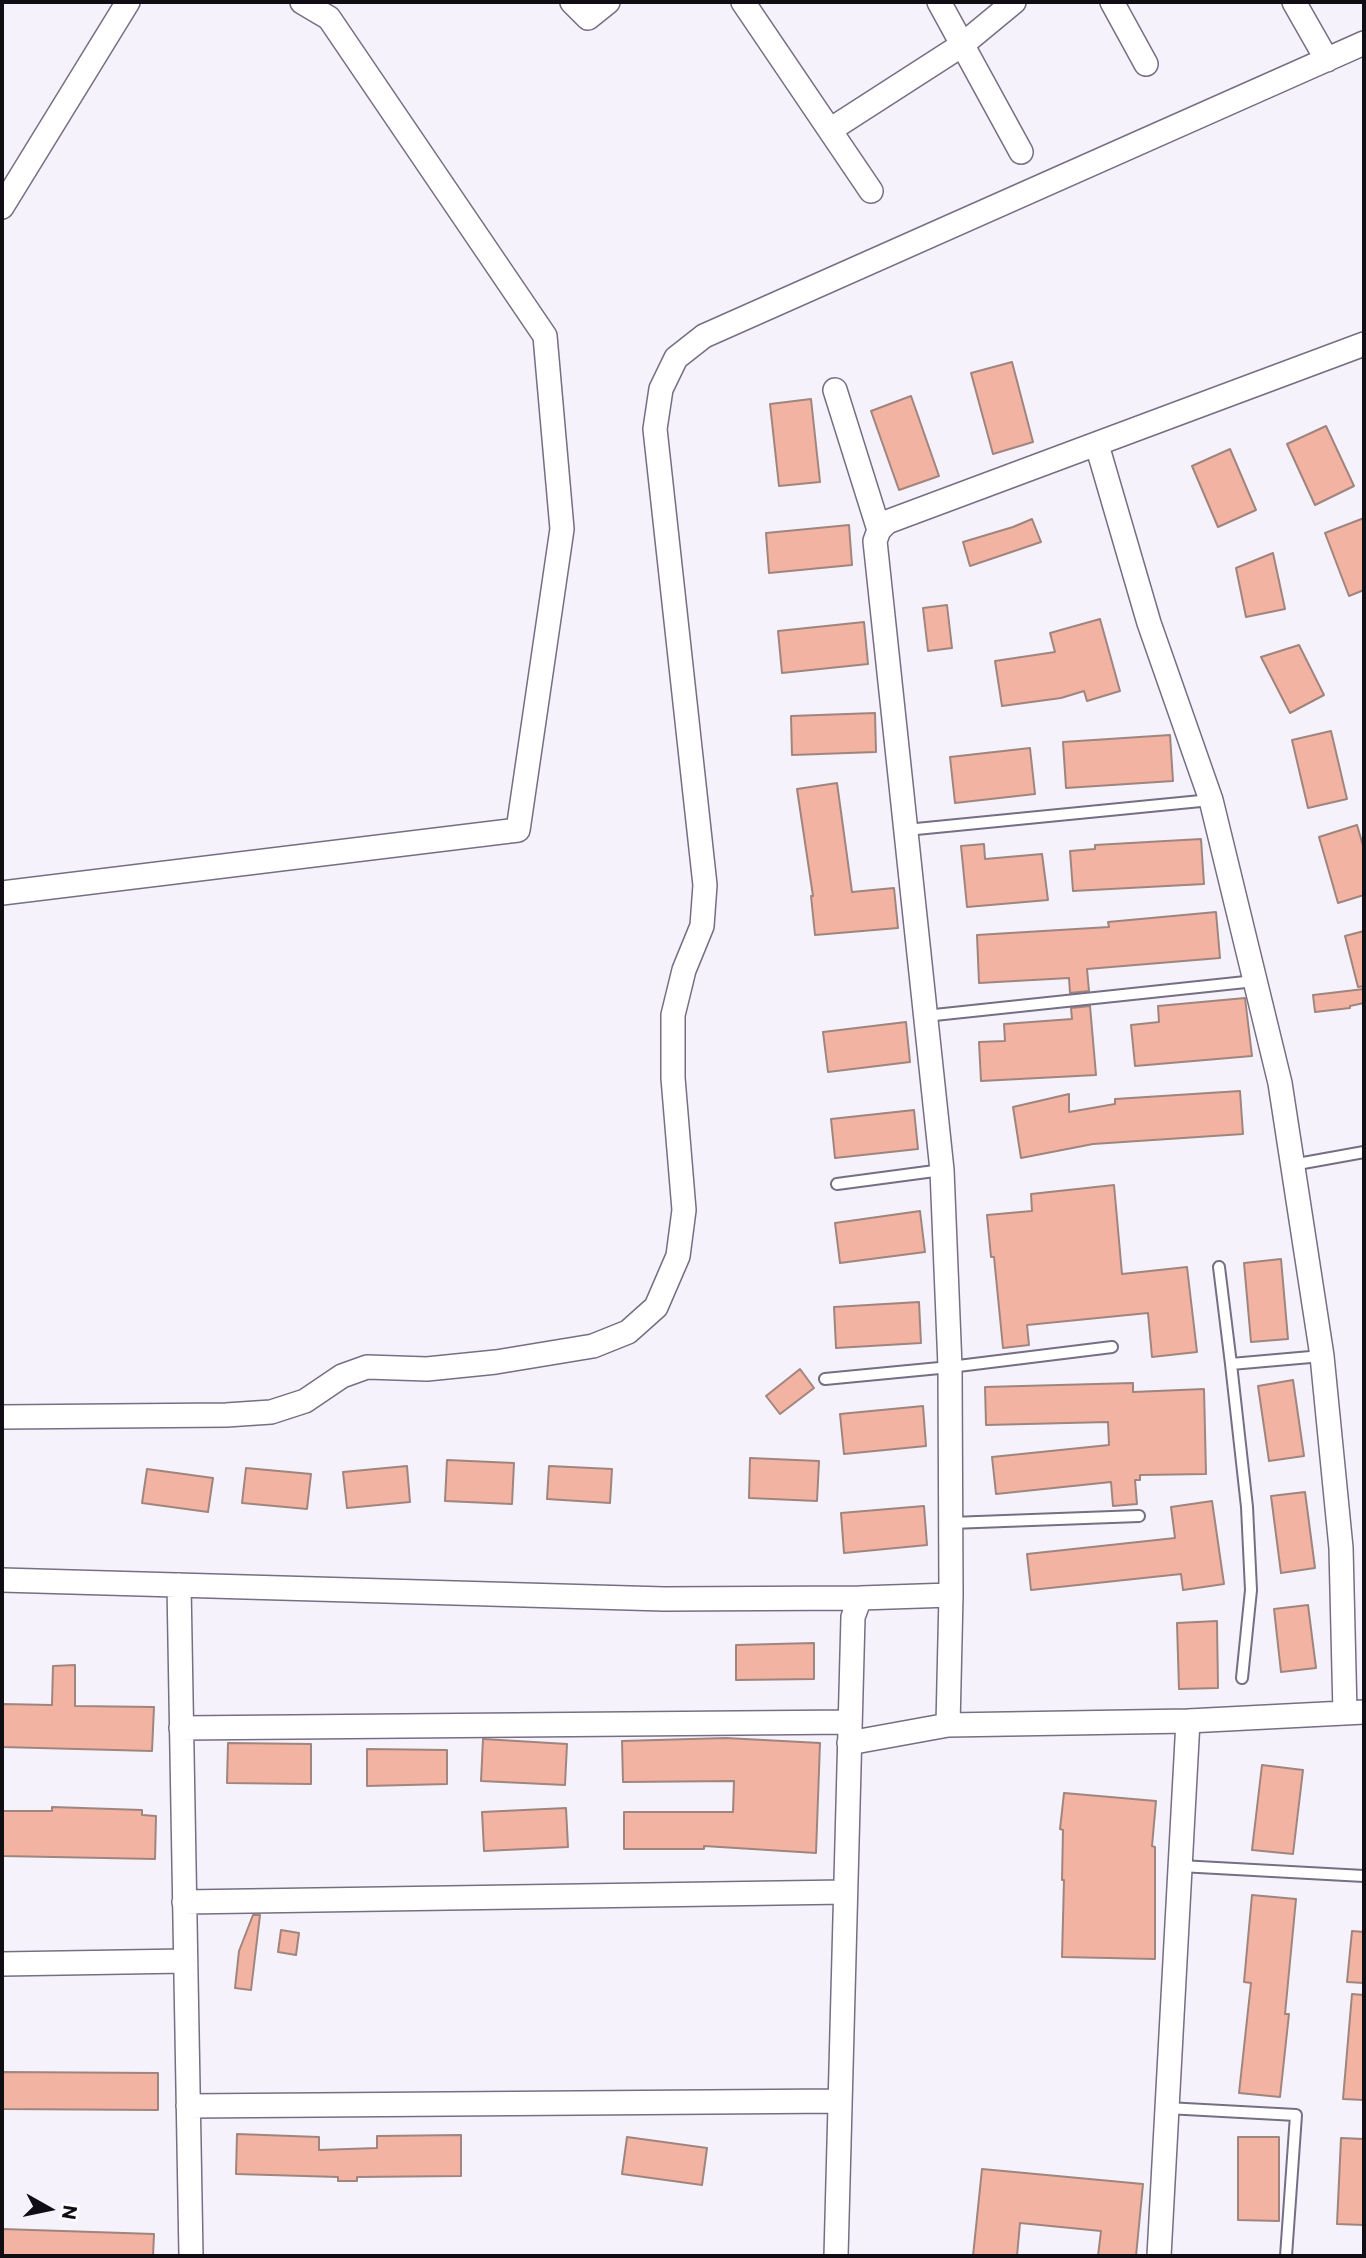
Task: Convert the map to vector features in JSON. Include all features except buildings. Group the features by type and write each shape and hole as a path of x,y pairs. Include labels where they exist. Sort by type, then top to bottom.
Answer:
{"street":[{"path":"2,207 128,2"},
{"path":"2,892 518,830 562,529 545,337 329,18 304,2"},
{"path":"572,2 588,18 608,2"},
{"path":"743,2 871,191"},
{"path":"939,2 1021,152"},
{"path":"830,130 962,45 1014,2"},
{"path":"1112,2 1146,64"},
{"path":"1294,2 1327,60"},
{"path":"2,1417 226,1415 271,1412 305,1401 342,1376 367,1367 441,1367 496,1362 593,1346 628,1332 656,1307 678,1256 684,1210 673,1077 673,1015 684,970 702,926 705,885 655,429 661,389 676,358 704,336 1364,43"},
{"path":"948,1725 951,1595 950,1367 942,1170 875,541 879,530 887,522 1364,344"},
{"path":"835,390 879,530"},
{"path":"181,1728 850,1733 948,1725 1188,1721 1354,1713 1322,1356 1280,1083 1211,800 1149,623 1097,445"},
{"path":"2,1580 664,1599 951,1595"},
{"path":"179,1585 191,2256"},
{"path":"836,2256 853,1617 860,1598"},
{"path":"1159,2256 1188,1721"},
{"path":"184,1902 845,1892"},
{"path":"2,1964 185,1961"},
{"path":"188,2106 839,2101"}],"lane":[{"path":"906,830 1211,800"},
{"path":"925,1016 1255,981"},
{"path":"1292,1164 1364,1152"},
{"path":"837,1184 942,1170"},
{"path":"1219,1267 1247,1507 1251,1590 1242,1678"},
{"path":"825,1379 1112,1347"},
{"path":"1231,1364 1322,1356"},
{"path":"951,1523 1139,1516"},
{"path":"1180,1866 1364,1876"},
{"path":"1167,2108 1296,2115 1286,2256"}]}
